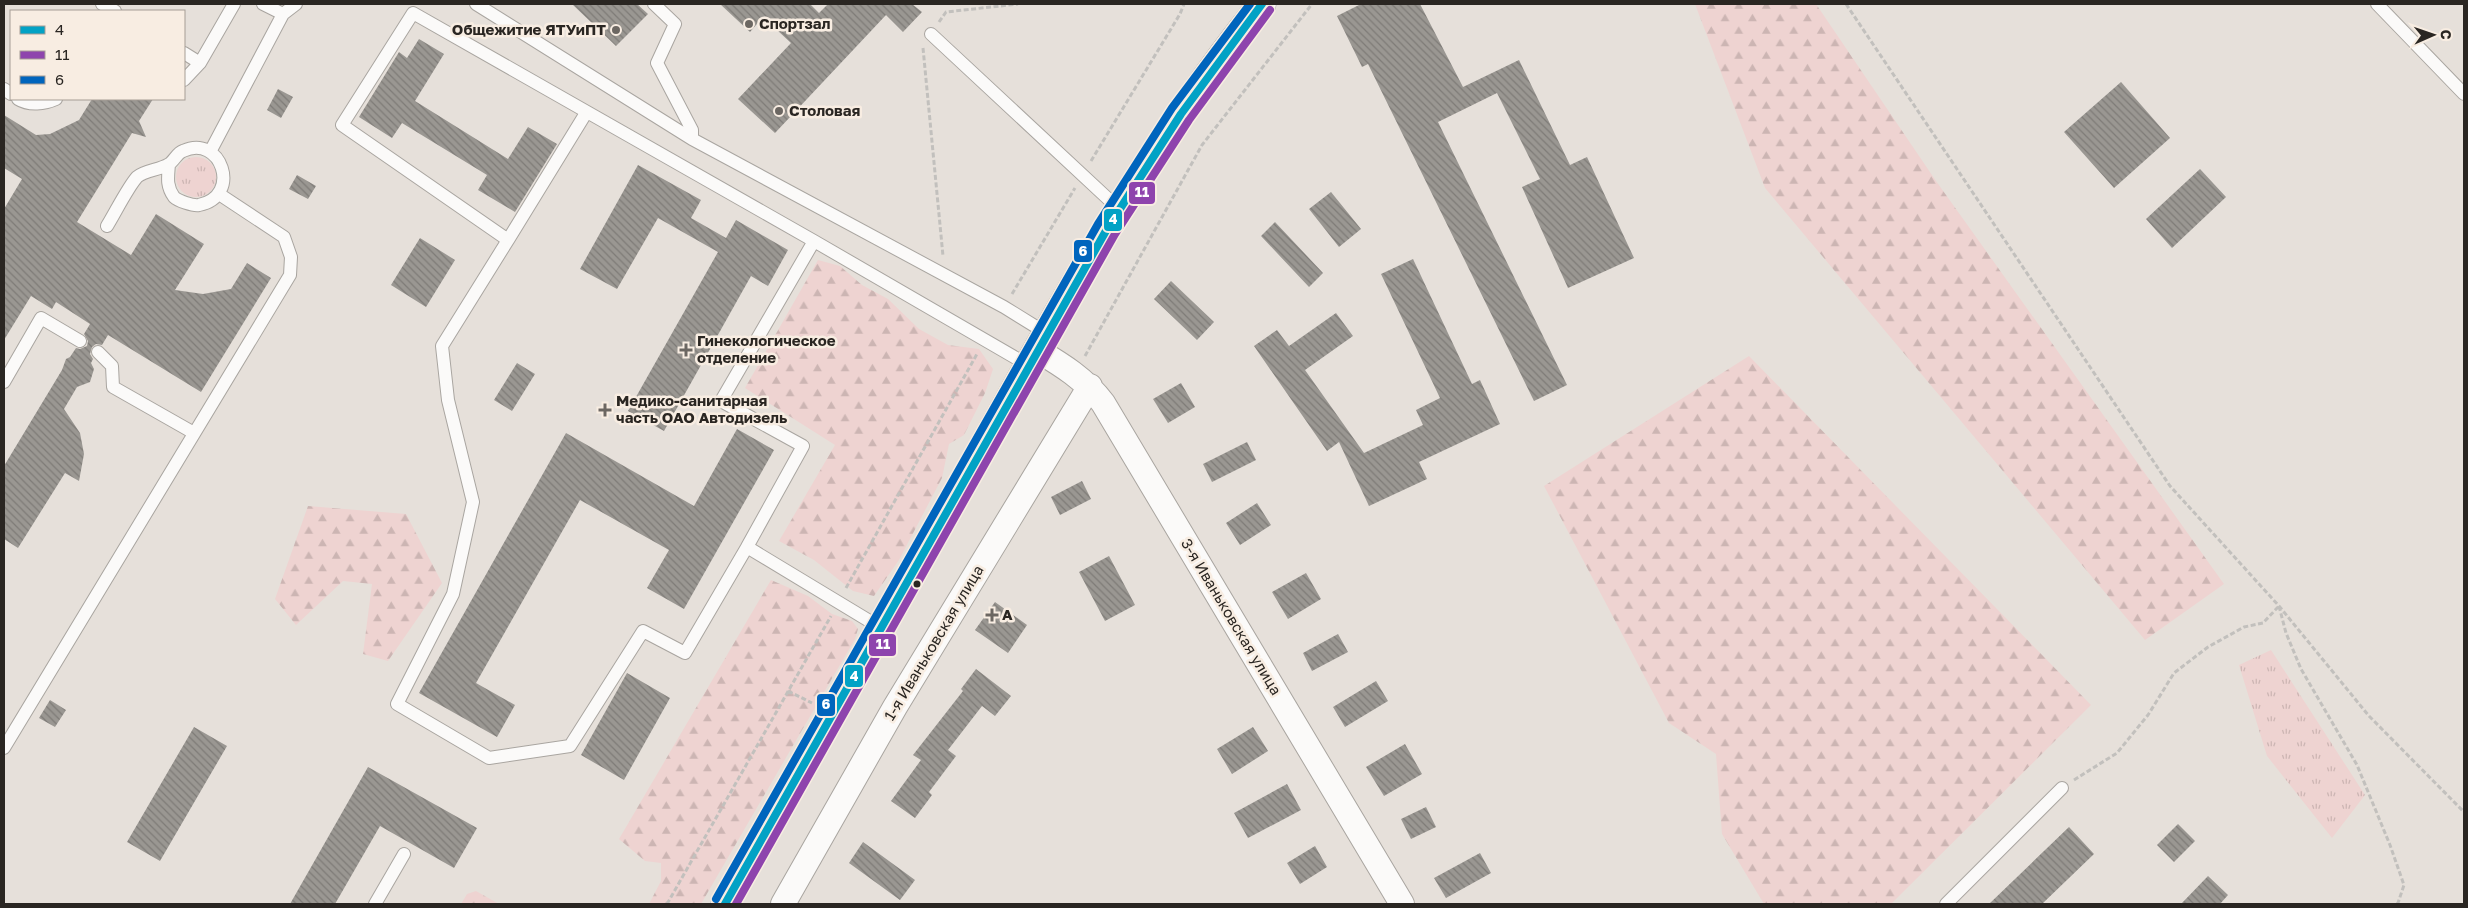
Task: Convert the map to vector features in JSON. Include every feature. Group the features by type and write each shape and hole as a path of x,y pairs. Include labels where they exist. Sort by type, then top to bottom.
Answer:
{"main road":[{"path":"725,904 1037,349 1119,209 1224,51 1262,4"}],"street":[{"name":"3-я Иваньковская улица","path":"1037,349 1090,386 1103,403 1402,904"},
{"name":"1-я Иваньковская улица","path":"783,904 895,707 1090,386"}],"lane":[{"path":"102,4 113,10"},
{"path":"185,79 200,63 234,4"},
{"path":"263,4 281,9 296,4"},
{"path":"476,4 692,139 1004,306 1037,349"},
{"path":"654,4 674,24 657,63 692,130 692,139"},
{"path":"2377,4 2464,94"},
{"path":"210,152 281,9"},
{"path":"508,240 342,125 413,14 814,240 1037,349"},
{"path":"931,34 1119,209"},
{"path":"185,54 200,63"},
{"path":"20,100 25,103 53,100"},
{"path":"586,113 442,346 448,400 473,502 453,594 397,704 490,758 570,746 643,631 685,653 803,446 721,401 814,240"},
{"path":"107,226 138,176 169,164 181,151 194,148 210,152 219,160 224,176 219,194 210,202 196,206 175,198 167,183 169,164"},
{"path":"4,748 290,275 291,257 284,237 219,194"},
{"path":"4,382 41,318 80,341"},
{"path":"98,352 112,366 113,387 194,433"},
{"path":"747,547 881,628"},
{"path":"1946,904 2062,788"},
{"path":"375,904 404,854"}],"path":[{"path":"944,274 923,45 946,12 1018,4"},
{"path":"1004,306 1180,14 1184,4"},
{"path":"1084,359 1202,145 1312,4"},
{"path":"1846,4 2170,486 2279,606 2369,716 2464,812"},
{"path":"2062,788 2117,753 2148,715 2174,673 2208,647 2244,626 2263,623 2279,606"},
{"path":"2279,606 2286,633 2301,669 2357,765 2390,845 2404,884 2398,903 2394,904"},
{"path":"788,692 813,704"}],"green space":[{"path":"1695,4 1816,4 1936,181 2224,584 2145,640 1765,188"},
{"path":"196,157 210,163 216,177 210,191 196,197 182,191 176,177 182,163"},
{"path":"818,260 840,266 862,285 888,299 919,329 948,345 979,349 993,369 985,393 964,435 949,444 942,478 899,560 874,596 853,591 814,560 779,541 835,445 745,388"},
{"path":"1749,356 2091,705 1891,904 1764,904 1722,834 1716,754 1669,723 1544,486"},
{"path":"308,506 406,514 442,583 388,661 363,654 372,584 343,581 296,625 275,599"},
{"path":"771,580 808,596 832,614 852,621 858,629 855,639 701,904 649,904 661,881 661,863 645,861 619,839"},
{"path":"2271,650 2365,795 2332,838 2267,756 2239,665"},
{"path":"476,891 499,904 461,904 467,894"}],"building":[{"name":"Общежитие ЯТУиПТ","path":"572,4 637,4 648,14 616,46"},
{"path":"720,4 810,4 819,13 828,4 912,4 922,12 903,32 886,15 775,133 738,99 791,43 763,17 750,32"},
{"path":"1361,4 1420,4 1463,87 1519,60 1570,165 1587,157 1634,258 1568,288 1522,187 1540,179 1497,93 1438,122 1567,385 1534,401 1368,64 1362,67 1337,16"},
{"path":"419,39 444,54 415,101 508,159 528,127 557,144 515,212 478,190 487,175 402,123 392,138 359,117 399,52 407,58"},
{"path":"2121,82 2170,138 2114,188 2064,132"},
{"path":"278,89 293,97 281,118 267,110"},
{"path":"91,100 152,100 139,121 146,137 132,133 77,222 131,255 156,214 204,244 175,290 203,294 231,289 247,263 271,278 201,392 108,335 102,345 96,344 92,347 90,354 93,359 91,363 94,369 90,382 77,387 64,409 80,433 84,454 79,481 65,473 18,548 4,539 4,466 62,370 66,359 70,357 76,348 80,349 87,346 88,341 84,334 90,324 56,302 52,309 31,296 4,340 4,209 22,179 4,168 4,115 36,135 50,134 79,120"},
{"name":"Гинекологическое отделение","path":"638,165 701,200 691,218 726,238 736,220 788,250 768,286 751,276 664,431 628,411 718,252 658,218 617,289 580,269"},
{"path":"2200,169 2226,197 2172,248 2146,219"},
{"path":"297,175 316,186 308,199 289,189"},
{"path":"1331,192 1361,229 1339,247 1309,209"},
{"path":"1275,222 1323,273 1309,287 1261,236"},
{"path":"420,238 455,260 426,307 391,285"},
{"path":"1413,259 1472,384 1480,380 1500,424 1419,462 1427,479 1369,506 1339,442 1327,451 1254,346 1277,330 1289,346 1336,313 1353,336 1305,370 1364,453 1423,425 1416,410 1440,398 1381,274"},
{"path":"1171,281 1214,322 1197,340 1154,299"},
{"path":"517,363 535,374 512,411 494,400"},
{"path":"1181,383 1195,407 1168,423 1153,399"},
{"name":"Медико-санитарная часть ОАО Автодизель","path":"737,429 774,450 684,609 647,588 669,550 580,500 476,683 515,705 497,737 419,693 566,433 694,506"},
{"path":"1247,442 1256,460 1212,482 1203,464"},
{"path":"1082,481 1091,499 1060,515 1051,497"},
{"path":"1257,503 1271,525 1240,545 1226,523"},
{"path":"1109,556 1135,605 1105,621 1079,572"},
{"path":"1306,573 1321,599 1288,619 1272,592"},
{"path":"995,602 1027,625 1008,653 975,630"},
{"path":"1338,634 1348,652 1312,671 1303,653"},
{"path":"976,669 1011,696 995,716 982,706 948,750 956,756 929,792 932,795 915,818 891,801 921,760 913,755 963,691 961,689"},
{"path":"627,673 670,698 624,780 581,755"},
{"path":"1376,681 1388,701 1345,727 1333,707"},
{"path":"50,700 66,710 55,727 39,718"},
{"path":"194,727 227,746 160,861 127,842"},
{"path":"1253,727 1268,751 1232,774 1217,749"},
{"path":"1405,744 1422,774 1384,796 1366,767"},
{"path":"368,767 477,828 454,868 380,826 335,904 290,904"},
{"path":"1287,784 1301,810 1248,838 1234,813"},
{"path":"1426,807 1436,827 1411,839 1401,819"},
{"path":"2178,824 2195,841 2174,862 2157,845"},
{"path":"2069,827 2094,854 2042,904 1989,904"},
{"path":"863,842 915,880 900,900 849,863"},
{"path":"1315,846 1327,867 1300,884 1287,863"},
{"path":"1480,853 1491,873 1446,898 1434,878"},
{"path":"2208,876 2228,895 2220,904 2181,904"}],"transit line":[{"name":"6","path":"716,899 1098,224 1172,108 1250,4"},
{"name":"4","path":"725,904 1107,229 1181,114 1262,4"},
{"name":"11","path":"736,904 1115,234 1189,120 1270,10"}],"place":[{"name":"Спортзал","path":"749,24"},
{"name":"Общежитие ЯТУиПТ","path":"616,30"},
{"name":"Столовая","path":"779,111"},
{"name":"Гинекологическое отделение","path":"686,350"},
{"name":"Медико-санитарная часть ОАО Автодизель","path":"605,410"},
{"name":"А","path":"992,615"}]}
